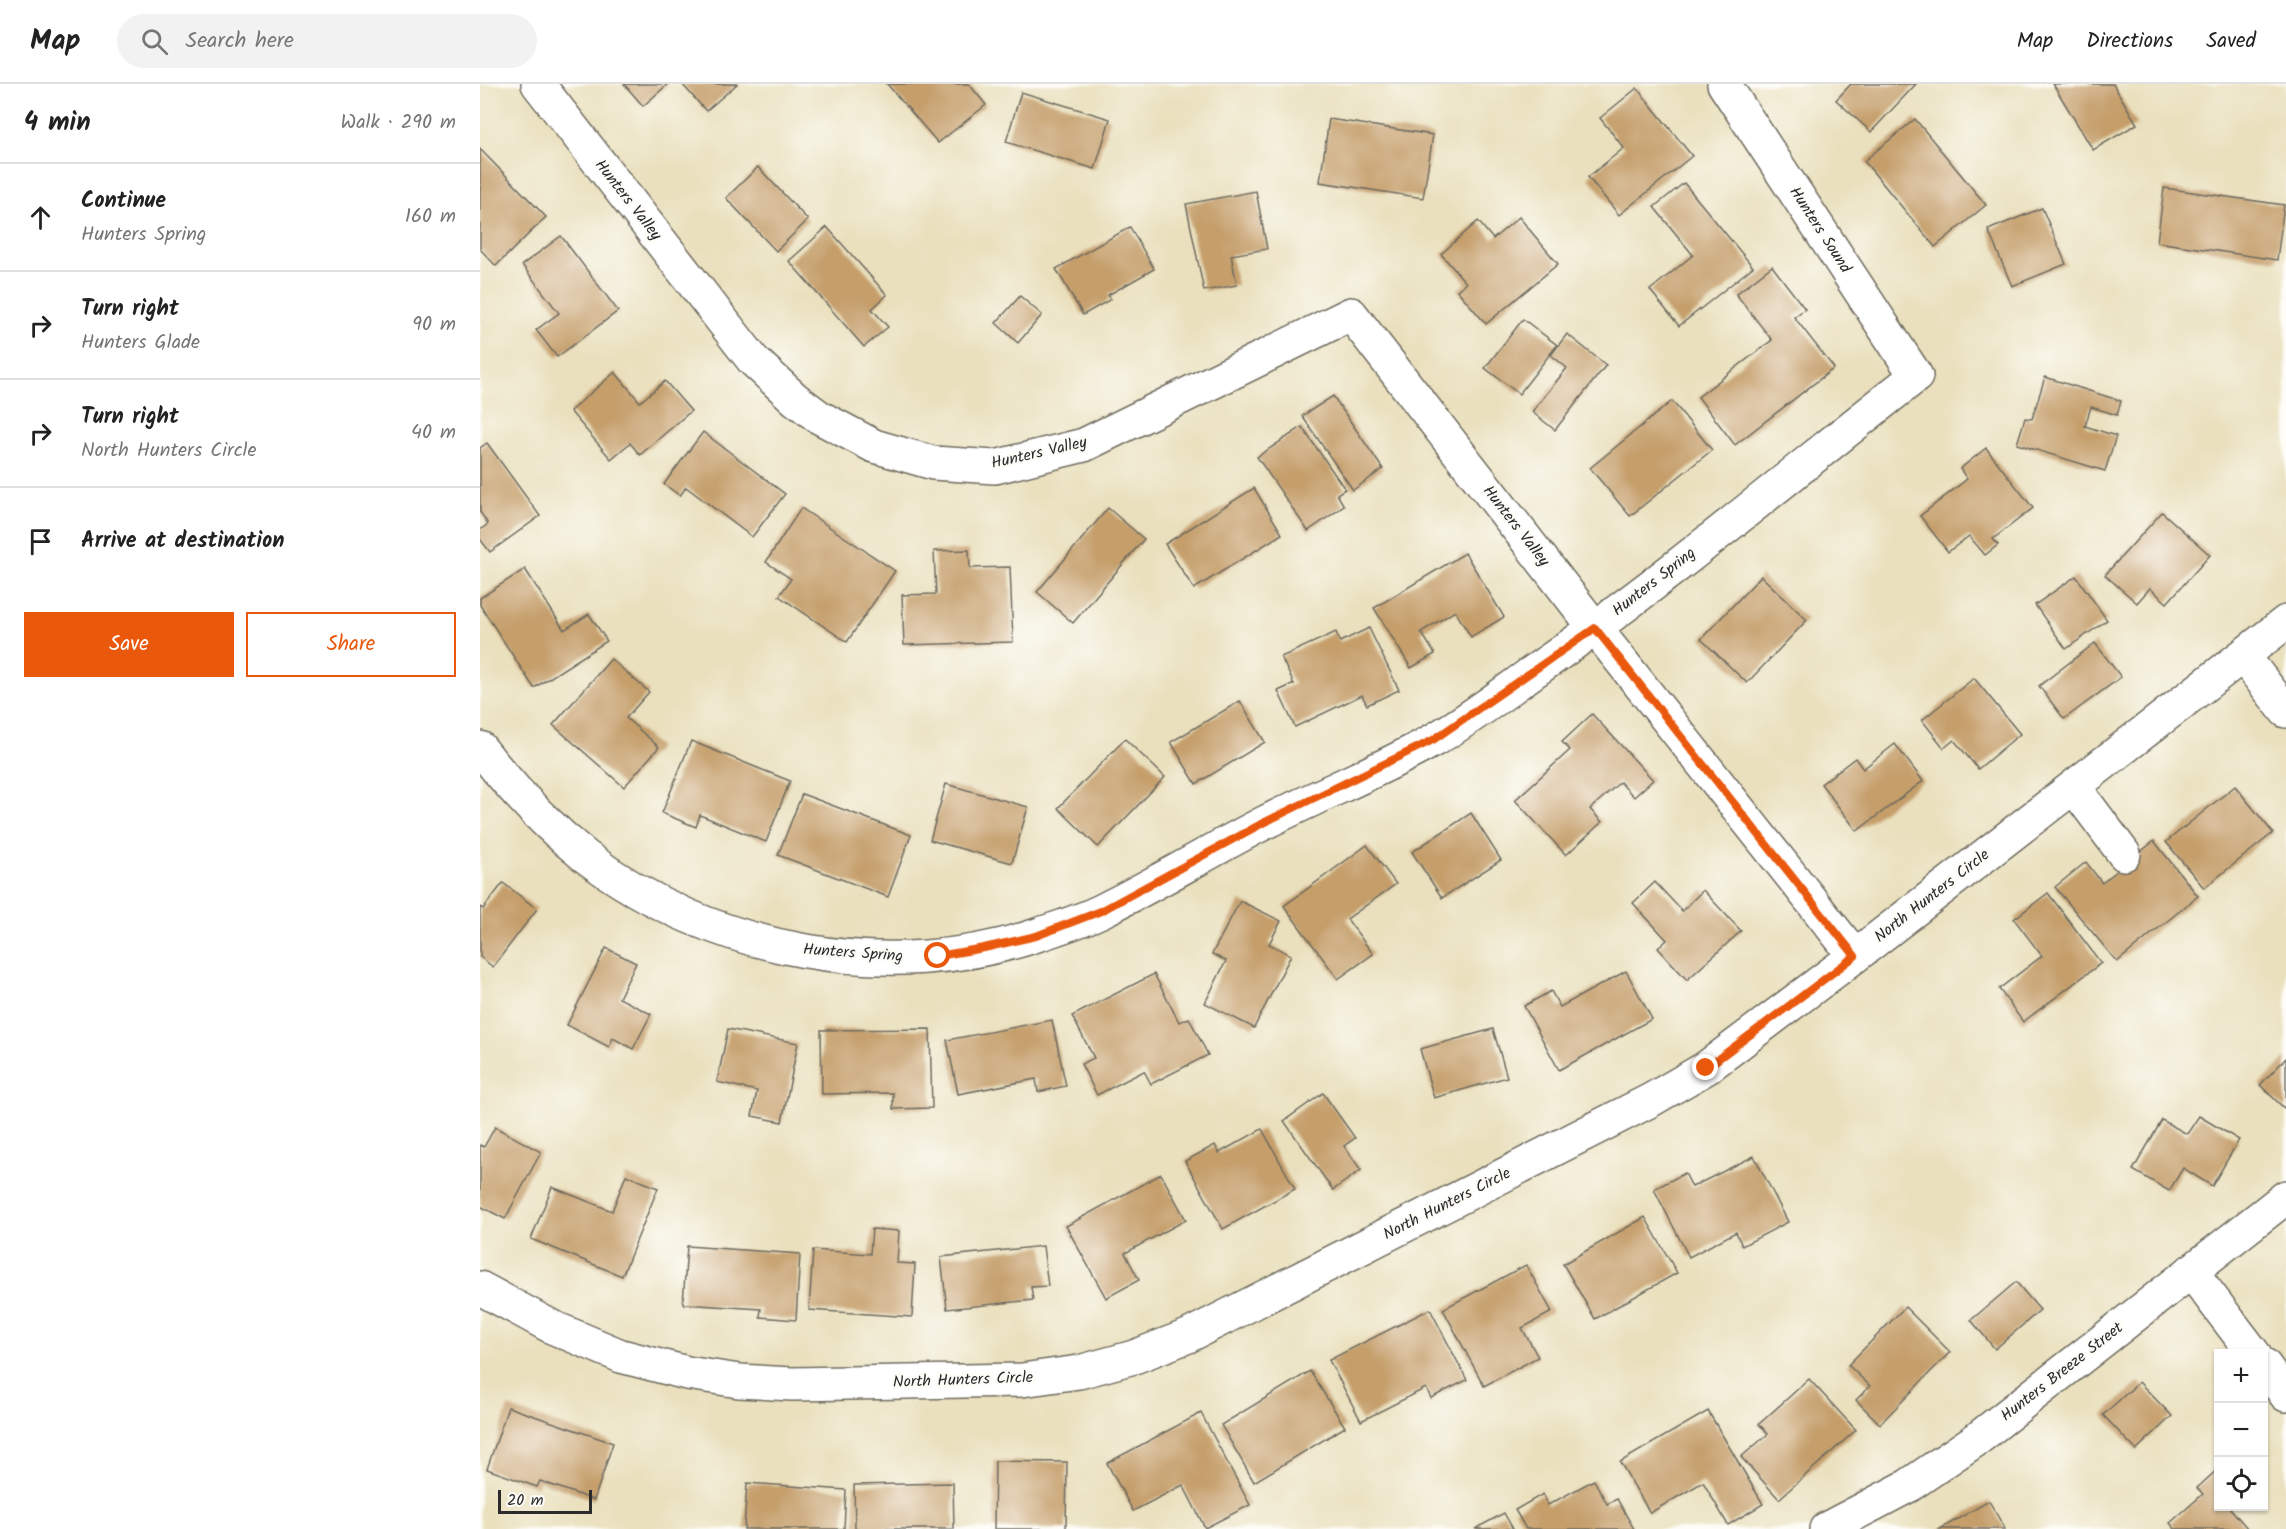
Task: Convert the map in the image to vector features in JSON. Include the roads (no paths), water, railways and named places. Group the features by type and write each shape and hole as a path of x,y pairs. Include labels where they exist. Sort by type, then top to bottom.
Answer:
{"street":[{"name":"Hunters Valley","path":"538,84 753,360 795,399 846,433 874,446 933,463 995,467 1084,445 1351,314 1595,628"},
{"name":"Hunters Sound","path":"1724,84 1916,376"},
{"name":"Hunters Spring","path":"480,748 509,785 547,823 587,857 632,887 679,911 728,931 779,946 832,955 885,958 938,956 1036,936 1101,911 1263,823 1433,740 1595,628 1916,376"},
{"name":"North Hunters Circle","path":"480,1288 552,1328 621,1356 687,1373 739,1381 792,1384 1022,1380 1079,1372 1134,1357 1188,1336 1651,1100 1706,1068 1855,956 2286,622"},
{"path":"1595,628 1855,956"},
{"path":"2243,656 2286,711"},
{"path":"2074,787 2124,854"},
{"name":"Hunters Breeze Street","path":"1843,1525 1908,1486 1977,1439 2286,1197"},
{"path":"2191,1271 2251,1349"},
{"path":"2268,1370 2286,1395"}]}
